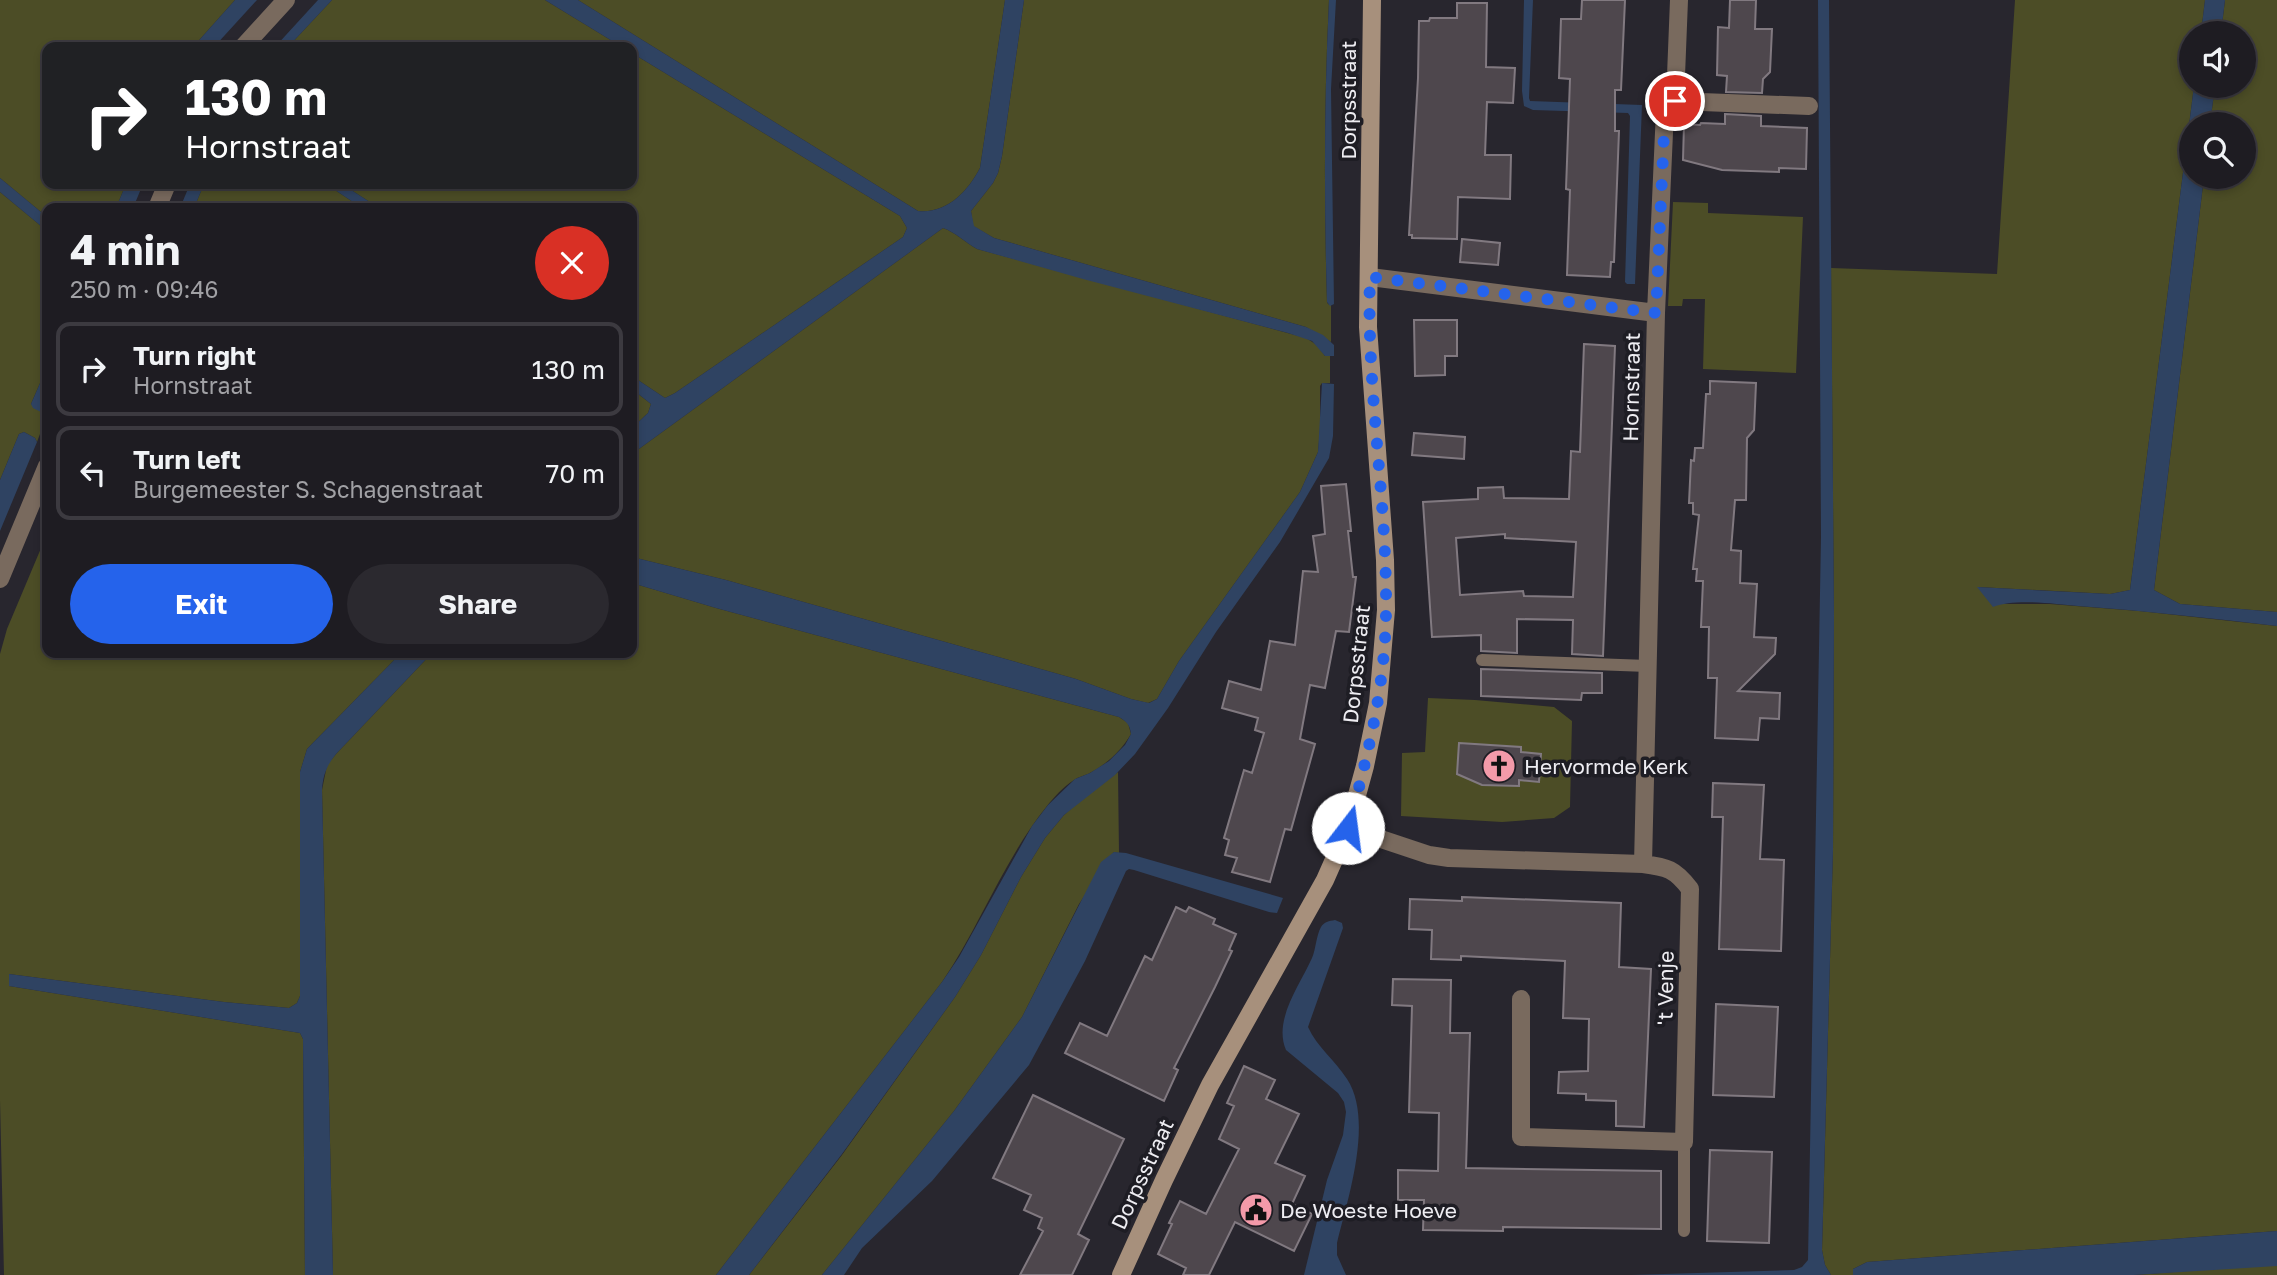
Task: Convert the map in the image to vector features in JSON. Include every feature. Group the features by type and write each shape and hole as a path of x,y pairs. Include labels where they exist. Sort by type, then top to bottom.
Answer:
{"street":[{"path":"248,42 286,0"},
{"name":"Dorpsstraat","path":"1121,1275 1210,1085 1325,880 1348,828 1378,703 1386,610 1385,560 1369,362 1371,0"},
{"path":"1675,101 1679,0"},
{"path":"1656,313 1665,110 1675,101 1809,106"},
{"name":"Hornstraat","path":"1370,277 1656,313 1643,864"},
{"path":"0,579 42,478"},
{"name":"'t Venje","path":"1348,828 1429,855 1449,858 1643,864 1667,867 1681,877 1690,889 1684,1142"},
{"path":"1521,999 1521,1137 1684,1142"}],"lane":[{"path":"1482,660 1648,666"},
{"path":"1684,1142 1684,1231"}],"green space":[{"path":"0,0 235,0 197,42 42,42 42,189 124,189 118,203 42,203 42,213 0,178"},
{"path":"332,0 545,0 614,42 293,42"},
{"path":"578,0 1005,0 980,168 963,193 947,205 918,211"},
{"path":"1024,0 1329,0 1325,189 1327,302 1331,305 1331,342 1306,327 994,238 973,226 971,211 993,183 1002,156"},
{"path":"2015,0 2205,0 2202,21 2179,21 2179,98 2192,98 2191,112 2179,112 2181,189 2130,590 2110,594 1978,587 2002,604 2050,604 2139,611 2277,626 2277,1231 1867,1262 1853,1269 1853,1275 1831,1275 1825,1265 1822,1250 1833,850 1831,268 1997,274"},
{"path":"2225,0 2277,0 2277,612 2180,604 2154,590 2203,189 2256,189 2256,112 2212,112 2213,98 2256,98 2256,21 2222,21"},
{"path":"637,56 900,216 907,228 903,237 665,398 637,379 637,203 371,203 350,189 637,189"},
{"path":"202,189 334,189 354,203 196,203"},
{"path":"0,192 42,227 42,379 31,404 42,412 42,428 37,442 24,432 19,434 0,480"},
{"path":"1673,202 1708,203 1708,213 1803,217 1796,373 1703,369 1705,299 1683,299 1682,306 1668,306"},
{"path":"943,228 977,249 1306,338 1317,345 1325,356 1330,356 1330,383 1322,383 1320,386 1318,452 1300,492 1179,661 1157,699 1148,703 1076,679 726,580 637,558 637,450"},
{"path":"637,393 651,404 648,413 637,423"},
{"path":"42,546 42,658 396,658 307,749 300,772 300,996 297,1003 289,1008 224,1002 9,974 9,986 300,1033 303,1039 305,1275 4,1275 0,1100 0,654 7,629"},
{"path":"637,584 1119,717 1128,723 1131,734 1107,762 1070,783 1047,806 1018,848 942,982 716,1275 333,1275 322,790 327,765 427,658 637,658"},
{"path":"1428,698 1554,707 1572,721 1570,807 1554,818 1502,822 1401,816 1402,753 1425,752"},
{"path":"1118,772 1119,853 1114,852 1079,904 1022,1017 954,1111 822,1275 749,1275 842,1155 955,997 1045,838 1075,805"},
{"path":"2277,1266 2277,1275 2134,1275"}],"water":[{"path":"235,0 257,0 219,42 197,42"},
{"path":"318,0 332,0 293,42 280,42"},
{"path":"545,0 578,0 918,211 928,211 947,205 963,193 980,168 1005,0 1024,0 1002,156 993,183 971,211 974,226 994,238 1306,327 1323,335 1334,345 1334,356 1325,356 1312,341 1288,333 977,249 943,228 637,450 637,423 648,413 651,404 637,393 637,379 665,398 675,393 903,237 907,228 900,216 637,56 637,42 614,42"},
{"path":"1329,0 1336,0 1331,89 1334,304 1330,306 1327,302 1325,189"},
{"path":"1524,0 1533,0 1530,101 1642,105 1635,284 1625,282 1630,116 1628,113 1533,110 1524,106"},
{"path":"1818,0 1829,0 1834,615 1833,850 1822,1250 1825,1265 1831,1275 1631,1275 1794,1270 1802,1267 1808,1260 1821,537"},
{"path":"2205,0 2225,0 2222,21 2202,21"},
{"path":"2192,98 2213,98 2212,112 2191,112"},
{"path":"0,178 42,213 42,227 0,192"},
{"path":"124,189 141,189 135,203 118,203"},
{"path":"188,189 202,189 196,203 182,203"},
{"path":"334,189 350,189 371,203 354,203"},
{"path":"2181,189 2203,189 2154,590 2180,604 2277,612 2277,626 2046,603 2023,602 1993,607 1977,587 2110,594 2130,590"},
{"path":"42,379 42,412 31,404"},
{"path":"1322,383 1334,384 1333,436 1329,458 1280,542 1216,632 1168,708 1135,754 1115,775 1064,815 1045,838 955,997 842,1154 749,1275 716,1275 942,982 959,957 1032,826 1048,805 1075,779 1109,761 1125,745 1131,734 1128,724 1119,717 637,584 637,558 726,580 1076,679 1149,703 1157,699 1179,661 1300,492 1318,452"},
{"path":"24,432 37,442 0,531 0,480 19,434"},
{"path":"396,658 427,658 336,754 326,771 322,790 333,1275 305,1275 303,1039 300,1033 9,986 9,974 224,1002 289,1008 297,1003 300,996 300,772 307,749"},
{"path":"1114,852 1126,853 1283,898 1277,913 1269,912 1134,870 1126,871 1085,961 1029,1065 932,1181 862,1248 844,1275 822,1275 954,1111 1022,1017 1101,862"},
{"path":"1335,920 1342,923 1343,928 1308,1027 1347,1079 1355,1096 1359,1137 1352,1182 1337,1243 1337,1255 1346,1275 1304,1275 1327,1180 1343,1135 1346,1112 1338,1093 1286,1050 1283,1027 1290,1003 1312,958 1321,927"},
{"path":"2277,1231 2277,1266 2134,1275 1853,1275 1853,1269 1867,1262"}],"building":[{"path":"1582,0 1625,0 1621,90 1615,90 1615,131 1619,131 1614,262 1611,262 1610,277 1567,275 1570,190 1566,189 1570,79 1559,78 1561,19 1581,19"},
{"path":"1730,0 1756,0 1755,29 1772,29 1770,72 1763,79 1762,93 1726,92 1727,76 1717,75 1718,27 1729,28"},
{"path":"1457,3 1487,3 1486,67 1515,68 1513,103 1487,102 1485,155 1511,155 1510,199 1458,197 1457,239 1412,238 1412,235 1409,235 1419,21 1429,21 1430,18 1457,18"},
{"path":"1725,114 1761,116 1761,126 1807,128 1806,169 1779,168 1779,172 1722,170 1683,160 1684,124 1725,124"},
{"path":"1462,239 1500,243 1498,265 1460,262"},
{"path":"1414,320 1457,320 1457,356 1445,356 1445,375 1415,376"},
{"path":"1584,344 1615,346 1603,656 1572,654 1573,620 1517,619 1517,653 1481,651 1481,635 1432,637 1423,502 1478,499 1478,488 1503,487 1504,498 1569,499 1571,451 1580,452","holes":["1505,534 1505,538 1576,542 1573,597 1524,596 1523,591 1460,595 1456,538"]},
{"path":"1710,381 1756,383 1754,430 1747,438 1746,500 1735,500 1731,550 1741,551 1740,583 1757,584 1754,637 1776,638 1775,654 1738,691 1780,693 1779,719 1760,718 1758,740 1715,738 1717,678 1708,678 1709,627 1701,627 1703,581 1696,581 1697,569 1693,569 1699,515 1693,514 1693,503 1689,503 1691,460 1694,461 1695,448 1703,448 1706,394 1710,394"},
{"path":"1414,433 1465,437 1464,459 1412,455"},
{"path":"1346,484 1351,531 1348,531 1353,577 1356,577 1349,632 1336,631 1325,688 1310,685 1300,739 1315,744 1291,830 1285,829 1270,882 1232,872 1237,858 1225,855 1229,840 1224,838 1244,770 1252,773 1264,733 1255,730 1258,718 1222,708 1229,681 1261,690 1270,641 1295,645 1303,571 1318,572 1313,536 1325,534 1321,486"},
{"path":"1481,669 1602,673 1602,693 1582,693 1581,700 1481,696"},
{"name":"Hervormde Kerk","path":"1459,743 1521,747 1521,752 1541,754 1539,782 1519,780 1519,786 1482,785 1457,774"},
{"path":"1713,783 1764,785 1760,859 1784,860 1781,951 1719,949 1723,817 1712,817"},
{"path":"1462,897 1621,903 1619,967 1651,969 1644,1127 1616,1126 1616,1101 1586,1100 1586,1094 1558,1093 1559,1072 1588,1071 1589,1019 1563,1018 1565,961 1461,956 1461,960 1431,959 1432,930 1409,929 1410,899 1462,901"},
{"path":"1176,907 1186,912 1189,907 1215,919 1213,924 1236,934 1229,950 1232,951 1174,1068 1178,1070 1164,1101 1065,1053 1080,1023 1107,1036 1145,956 1152,960"},
{"path":"1393,979 1451,980 1450,1033 1470,1033 1466,1168 1661,1171 1661,1229 1503,1227 1503,1231 1423,1230 1424,1200 1398,1200 1398,1170 1438,1171 1439,1113 1409,1112 1412,1006 1392,1005"},
{"path":"1716,1004 1778,1007 1774,1097 1713,1095"},
{"path":"1244,1066 1275,1080 1266,1099 1299,1114 1275,1163 1305,1176 1292,1204 1312,1214 1294,1251 1235,1222 1209,1275 1183,1275 1186,1268 1158,1254 1180,1201 1206,1214 1239,1149 1219,1139 1234,1106 1227,1103"},
{"path":"1033,1095 1124,1139 1078,1234 1089,1240 1072,1275 1020,1275 1043,1231 1038,1228 1042,1218 1024,1210 1031,1195 993,1178"},
{"path":"1710,1150 1772,1152 1769,1243 1707,1241"}],"place":[{"name":"Hervormde Kerk","path":"1499,766"},
{"name":"De Woeste Hoeve","path":"1256,1210"}],"route":[{"path":"1348,828 1378,703 1386,610 1385,560 1369,362 1370,277 1656,313 1665,110 1675,101"}]}
